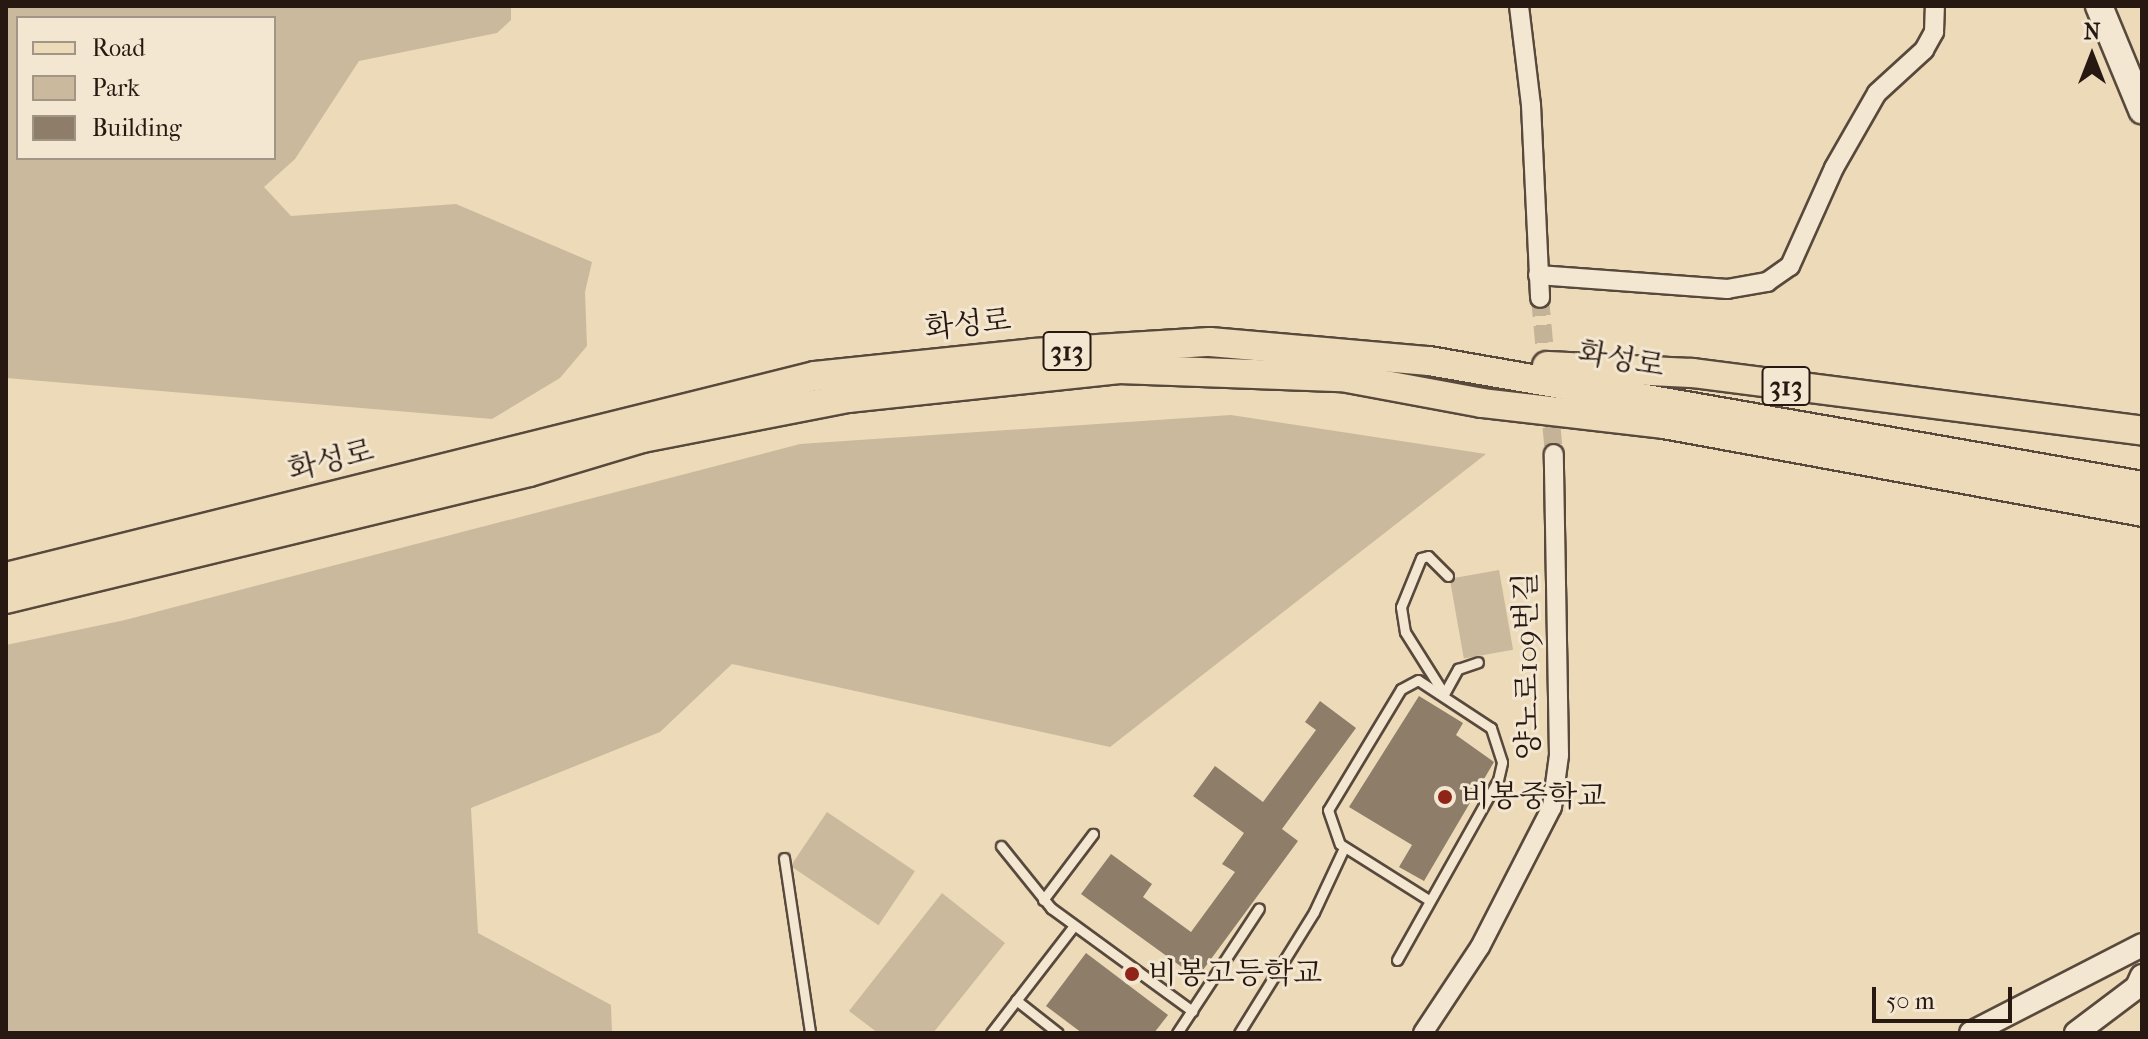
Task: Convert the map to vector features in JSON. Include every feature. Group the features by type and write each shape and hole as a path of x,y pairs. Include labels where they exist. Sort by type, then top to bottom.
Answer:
{"main road":[{"path":"2099,6 2142,110"},
{"name":"화성로","path":"6,577 815,376 1033,353 1210,342 1429,361 2142,486"},
{"name":"313","path":"1429,361 1692,373 2142,431"},
{"name":"화성로","path":"6,599 529,472 642,438 848,398 1119,369 1342,377 1482,403 1664,424 2142,512"}],"street":[{"path":"1519,6 1531,105 1540,298"},
{"path":"1538,275 1727,289 1767,282 1790,266 1834,168 1877,93 1924,50 1934,32 1935,6"},
{"name":"양노로109번길","path":"1423,1033 1487,934 1552,807 1559,755 1554,454"},
{"path":"1971,1033 2142,945"},
{"path":"2076,1033 2137,987 2142,976"}],"lane":[{"path":"1444,694 1405,632 1400,614 1421,558 1433,559 1448,576"},
{"path":"1444,694 1458,669 1478,662"},
{"path":"1397,960 1498,780 1502,762 1491,728 1424,681 1412,681 1401,689 1329,803 1329,821 1344,848 1429,900"},
{"path":"1043,900 1093,834"},
{"path":"1001,846 1043,900 1073,927 1192,1011"},
{"path":"1239,1033 1314,912 1344,848"},
{"path":"784,858 810,1033"},
{"path":"1177,1033 1259,908"},
{"path":"991,1033 1073,927"},
{"path":"1016,1000 1058,1033"}],"green space":[{"path":"6,6 511,6 511,20 497,33 359,61 295,159 264,187 291,216 456,204 592,262 585,292 587,346 560,378 492,419 6,378"},
{"path":"1231,415 1486,454 1110,747 732,664 660,732 471,808 478,933 611,1005 612,1033 6,1033 6,645 125,620 800,444"},
{"path":"1499,570 1513,650 1464,658 1450,579"},
{"path":"827,812 915,871 879,925 791,866"},
{"path":"942,893 1005,943 933,1033 878,1033 849,1011"}],"building":[{"path":"1419,696 1463,723 1456,735 1494,762 1424,881 1399,867 1412,845 1349,807"},
{"path":"1320,701 1356,728 1282,829 1298,841 1197,978 1081,894 1111,854 1152,884 1143,897 1191,932 1235,872 1222,864 1244,833 1193,796 1215,766 1263,802 1316,730 1305,722"},
{"path":"1086,953 1168,1015 1154,1033 1082,1033 1046,1006"}],"tunnel":[{"path":"1540,298 1547,375"},
{"path":"1549,400 1554,454"}],"place":[{"name":"비봉중학교","path":"1445,797"},
{"name":"비봉고등학교","path":"1132,974"}]}
